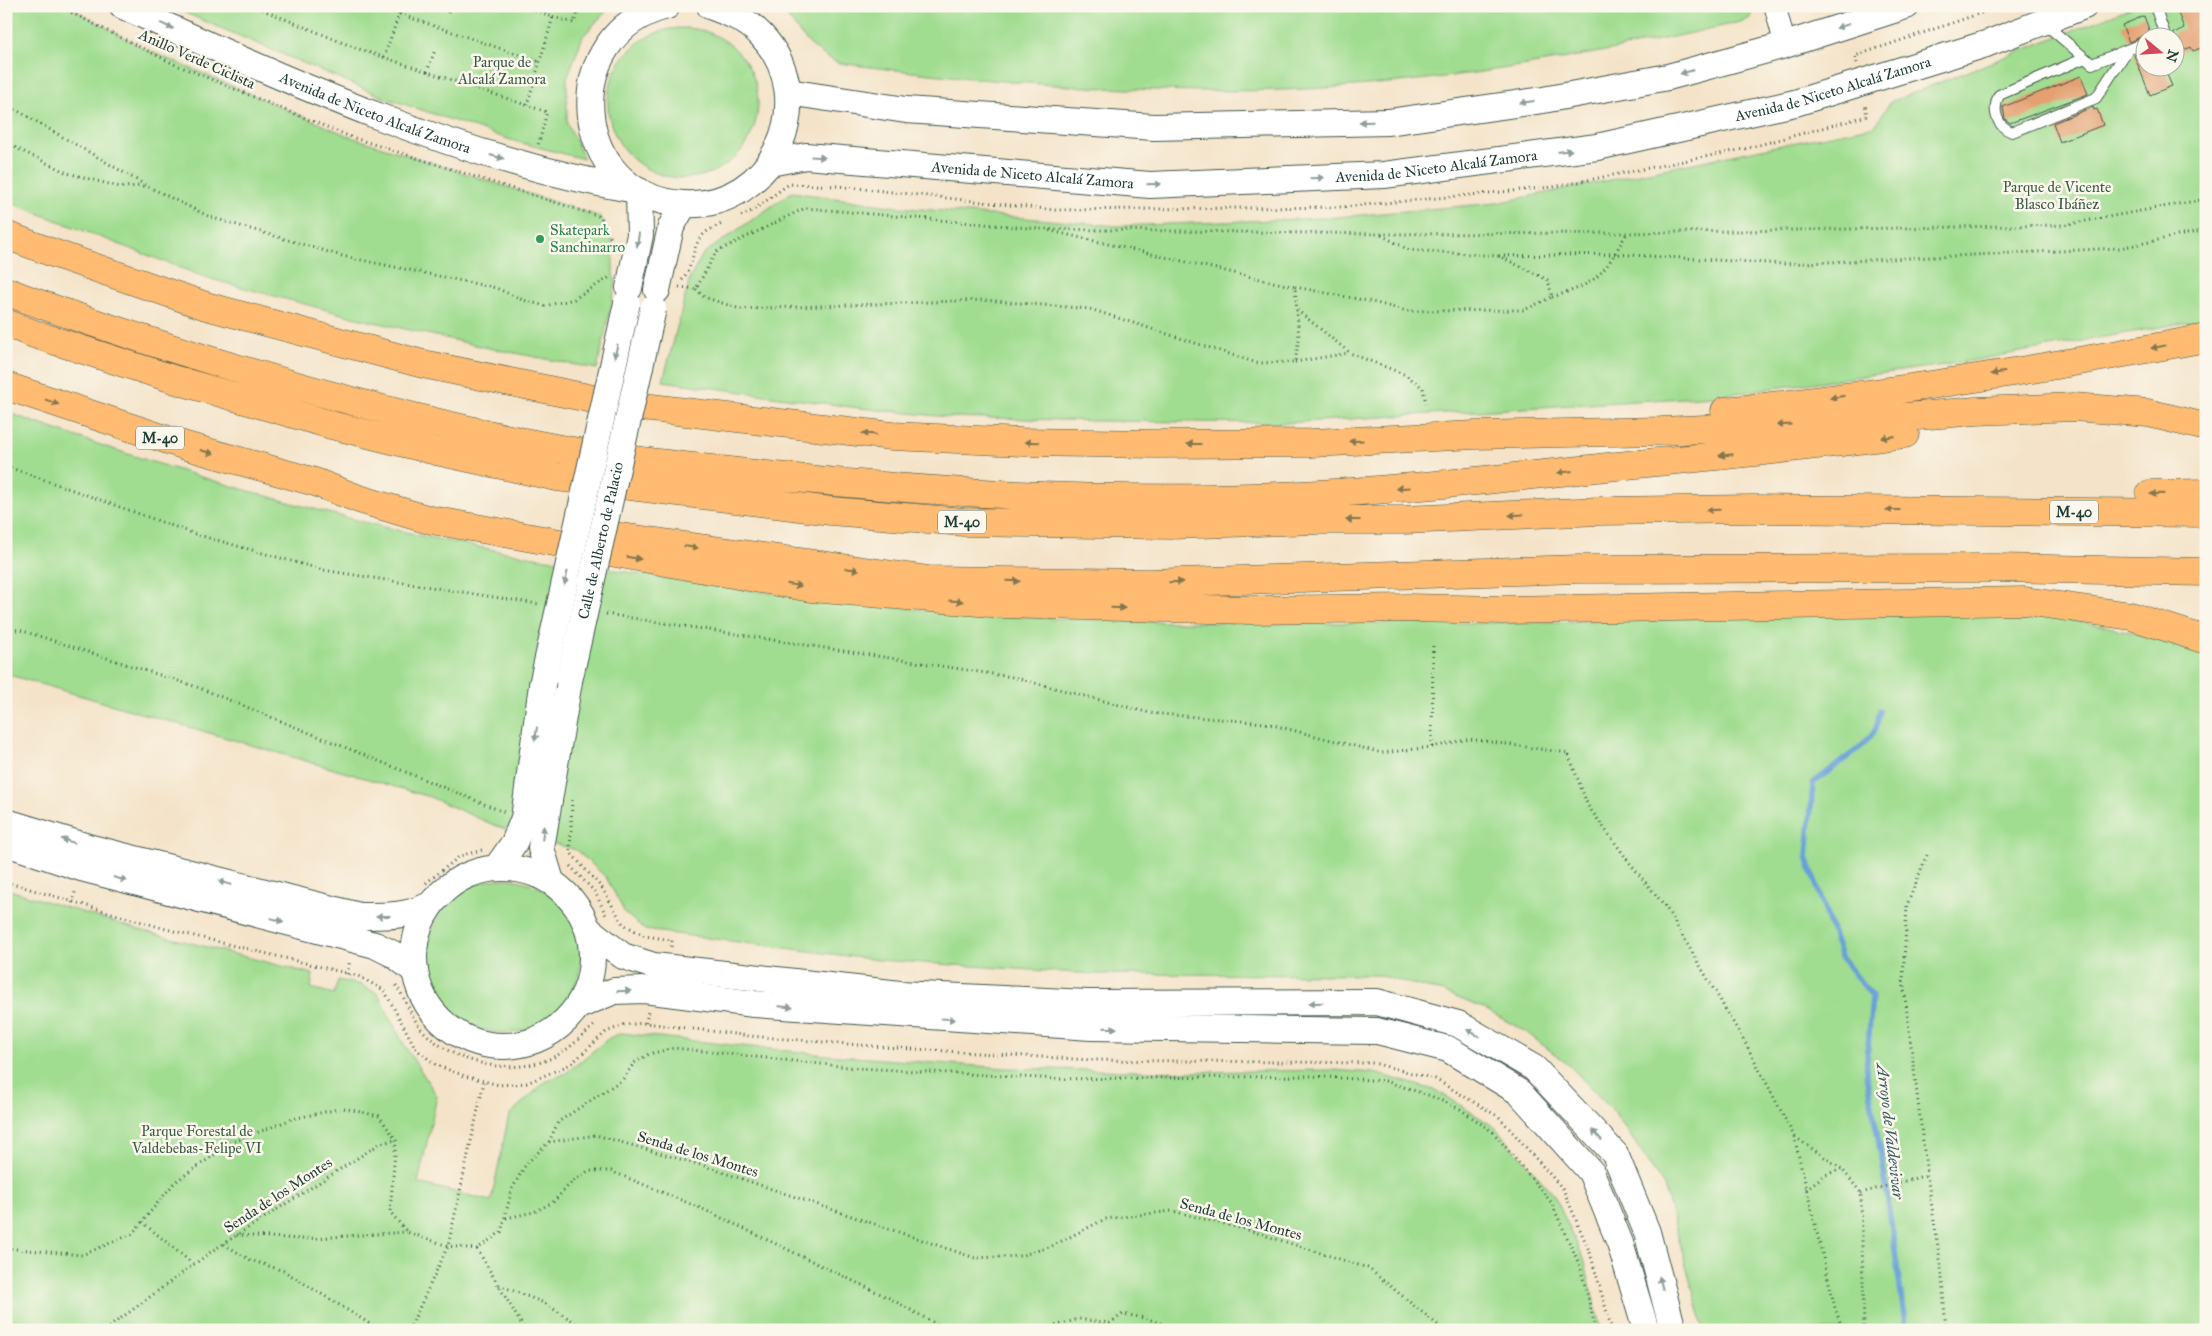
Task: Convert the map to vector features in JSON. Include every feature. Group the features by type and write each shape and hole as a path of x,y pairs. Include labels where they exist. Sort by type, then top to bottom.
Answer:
{"highway":[{"path":"6,235 197,302 423,364 617,404 892,436 1022,442 1156,444 1312,443 1475,435 1681,430 1836,423 1976,411 2074,407 2148,413 2202,426"},
{"path":"6,292 257,375 400,413 557,448 721,470 873,486 1023,496 1161,498 1268,496 1449,485 1814,446 2006,421 2121,419 2202,426"},
{"name":"M-40","path":"6,323 34,334 176,380 335,426 436,450 557,477 831,511 964,522 1170,525 1317,520 1404,520 1600,511 1942,510 2206,513"},
{"path":"1475,435 1794,404 2118,354 2206,338"},
{"name":"M-40","path":"6,386 186,446 315,482 361,487 550,527 928,580 1149,583 1579,569 2055,569 2206,572"},
{"path":"315,482 359,499 436,521 811,588 931,599 1076,607 1251,610 1408,608 1502,610 2025,601 2130,616 2206,640"},
{"path":"1942,510 2105,494 2206,493"}],"street":[{"name":"Avenida de Niceto Alcalá Zamora","path":"123,6 297,85 487,154 601,184 638,191"},
{"path":"665,6 640,16 620,32 603,52 593,76 590,94 592,128 601,152 616,174 638,191 661,201 684,204 708,203 732,195 753,181 770,163 782,141 788,117 788,92 780,62 762,35 735,11 710,6"},
{"path":"1775,6 1785,45"},
{"path":"788,92 906,110 1154,128 1388,122 1543,100 1668,77 1785,45 1906,6"},
{"name":"Avenida de Niceto Alcalá Zamora","path":"770,163 806,156 1150,185 1384,175 1597,147 1795,103 1986,44 2084,6"},
{"name":"Calle de Alberto de Palacio","path":"491,858 514,843 524,818 542,685 621,287 640,235 638,191"},
{"name":"Calle de Alberto de Palacio","path":"558,870 541,848 569,681 662,295 671,228 684,204"},
{"path":"6,822 97,850 360,916 397,916 414,913 426,896 471,873 491,858 525,869 558,870 568,894 580,911 599,924 623,956 654,966 891,993 1088,1003 1377,1002 1458,1024 1534,1068 1615,1154 1647,1232 1673,1330"},
{"path":"6,844 81,868 375,945 395,955 404,976 423,997 438,1018 459,1035 484,1045 511,1046 537,1040 560,1026 578,1006 589,982 599,924"},
{"path":"404,976 414,948 426,896"},
{"path":"578,1006 614,992 644,990 763,1005 1091,1027 1377,1031 1448,1049 1519,1092 1591,1172 1620,1243 1646,1330"}],"lane":[{"path":"2155,6 2163,28"},
{"path":"2043,22 2092,64 2134,47"},
{"path":"2084,58 1999,95 1995,111 2001,125 2012,132 2096,98 2126,50"}],"path":[{"name":"Anillo Verde Ciclista","path":"58,6 174,64 351,136 601,217 613,243 613,251"},
{"path":"253,6 384,58 547,112 532,166"},
{"path":"376,6 399,16 540,62"},
{"path":"384,58 402,6"},
{"path":"448,13 451,6"},
{"path":"520,6 574,23 580,6"},
{"path":"527,106 553,17"},
{"path":"427,72 435,50"},
{"path":"6,104 148,186 210,217 342,256 496,288 523,300 545,306 621,287"},
{"path":"6,144 68,173 120,187 148,186"},
{"path":"696,289 716,252 805,208 1040,228 1379,234 1626,233 2064,225 2206,199"},
{"path":"1040,228 1407,311 1524,310 1552,297 1594,282 1626,233"},
{"path":"1379,234 1409,250 1499,256 1614,254 1785,264 2120,248 2206,230"},
{"path":"1499,256 1548,280 1552,297"},
{"path":"1295,286 1300,338 1295,362"},
{"path":"662,295 696,289"},
{"path":"696,289 704,297 740,308 984,300 1090,309 1257,363 1295,362 1350,353"},
{"path":"1298,310 1350,353 1406,375 1424,388 1426,404"},
{"path":"6,466 195,534 323,570 543,604"},
{"path":"599,613 1012,677 1150,713 1265,723 1382,753 1432,747 1470,739 1568,753 1588,806 1632,866 1665,906 1746,1046 1794,1136 1835,1308 1843,1330"},
{"path":"6,630 20,630 197,687 506,814"},
{"path":"1432,646 1432,747"},
{"path":"572,797 570,852 602,888 623,924 644,936 672,940 670,949"},
{"path":"504,821 508,804"},
{"path":"1927,855 1907,905 1903,980 1927,1175 1941,1266 1946,1330"},
{"path":"426,896 460,856 491,858"},
{"path":"558,870 595,892 599,924"},
{"path":"72,903 79,880"},
{"path":"6,882 72,903 370,981 384,990 416,1049 436,1066 499,1085 527,1083 571,1064 606,1032 624,1026 646,1023 750,1036 897,1048 1090,1060 1373,1063 1435,1079 1498,1117 1564,1189 1590,1253 1612,1330"},
{"path":"404,976 422,1030 437,1044 458,1055 496,1066 523,1066 546,1060 564,1052 603,1019"},
{"path":"640,1008 648,1008 646,1023"},
{"path":"236,1235 302,1239 408,1232 448,1246 477,1249 501,1232 512,1189 526,1164 549,1142 558,1122 623,1079 634,1063 649,1054 674,1048 858,1068 1059,1079 1311,1076 1385,1082 1431,1096 1460,1109 1494,1132 1551,1202 1580,1266 1596,1330"},
{"path":"409,1330 448,1246 458,1193 484,1082"},
{"path":"6,1248 82,1255 132,1234 175,1182 233,1142 292,1119 343,1108 380,1116 396,1140 390,1212 408,1232"},
{"name":"Senda de los Montes","path":"549,1142 596,1135 701,1165 975,1258 1020,1256 1052,1246 1105,1219 1172,1211 1248,1230 1368,1268 1444,1330"},
{"path":"1794,1136 1842,1169 1861,1193 1864,1330"},
{"name":"Senda de los Montes","path":"105,1330 193,1264 236,1235 381,1143 396,1140"},
{"path":"1806,1189 1819,1178 1842,1169"},
{"path":"506,1218 534,1212 553,1202 572,1182 588,1171 611,1171 631,1177 714,1214 889,1298 947,1330"},
{"path":"1861,1193 1927,1175"},
{"path":"142,1222 193,1264"},
{"path":"224,1243 250,1260 284,1271 380,1330"},
{"path":"477,1249 525,1330"},
{"path":"499,1285 544,1304 587,1330"},
{"path":"1042,1330 1079,1319 1110,1323 1124,1314 1145,1318 1180,1330"}],"green space":[{"path":"6,6 68,6 147,50 351,137 601,217 613,243 613,276 616,282 597,369 489,348 357,318 207,278 6,201"},
{"name":"Parque de Alcalá Zamora","path":"169,6 611,6 583,36 567,78 567,123 584,159 514,141 383,97"},
{"path":"780,6 1755,6 1749,19 1740,22 1579,56 1525,65 1416,80 1362,85 1307,89 1189,91 1013,82 838,63 818,51 804,39"},
{"name":"Parque de Vicente Blasco Ibáñez","path":"2135,6 2206,6 2206,319 1959,363 1715,396 1286,423 948,417 859,408 663,381 690,278 703,254 792,192 898,207 1117,226 1326,218 1497,203 1875,126 1890,102"},
{"path":"683,28 698,29 712,34 736,50 752,74 757,88 757,118 752,132 736,156 712,172 698,177 683,178 668,177 654,172 630,156 614,132 609,118 608,103 609,88 614,74 630,50 654,34 668,29"},
{"path":"6,412 197,476 294,504 392,529 452,542 682,581 828,600 1023,617 1225,623 1513,623 1874,611 1975,611 2042,616 2084,622 2206,652 2206,1330 1704,1330 1664,1186 1615,1113 1570,1066 1526,1032 1483,1008 1443,992 1377,975 1094,974 878,960 645,930 625,913 606,877 576,850 496,826 430,797 6,674"},
{"path":"504,879 519,880 534,885 559,901 575,926 580,941 580,971 575,986 559,1011 534,1027 519,1032 504,1033 489,1032 474,1027 449,1011 433,986 428,971 427,956 428,941 433,926 449,901 474,885 489,880"},
{"name":"Parque Forestal de Valdebebas-Felipe VI","path":"6,889 140,930 313,974 311,988 334,994 338,980 361,985 378,994 403,1043 437,1096 418,1183 491,1201 509,1115 545,1082 566,1073 609,1038 621,1033 826,1055 1005,1068 1182,1072 1332,1070 1374,1073 1438,1091 1496,1128 1554,1195 1584,1259 1601,1330 6,1330"}],"building":[{"path":"2175,6 2206,6 2206,46 2193,51 2191,47 2184,50 2184,28"},
{"path":"2144,16 2148,28 2134,28 2134,40 2129,42 2122,25"},
{"path":"2081,76 2088,94 2010,123 2005,119 2003,107"},
{"path":"2143,78 2168,78 2172,86 2150,95"},
{"path":"2093,107 2094,110 2097,109 2103,125 2060,142 2053,123"}],"waterway":[{"name":"Arroyo de Valdevivar","path":"1880,711 1876,729 1863,745 1813,783 1807,857 1841,957 1872,996 1866,1074 1883,1165 1906,1330"}],"place":[{"name":"Skatepark Sanchinarro","path":"540,239"}]}
